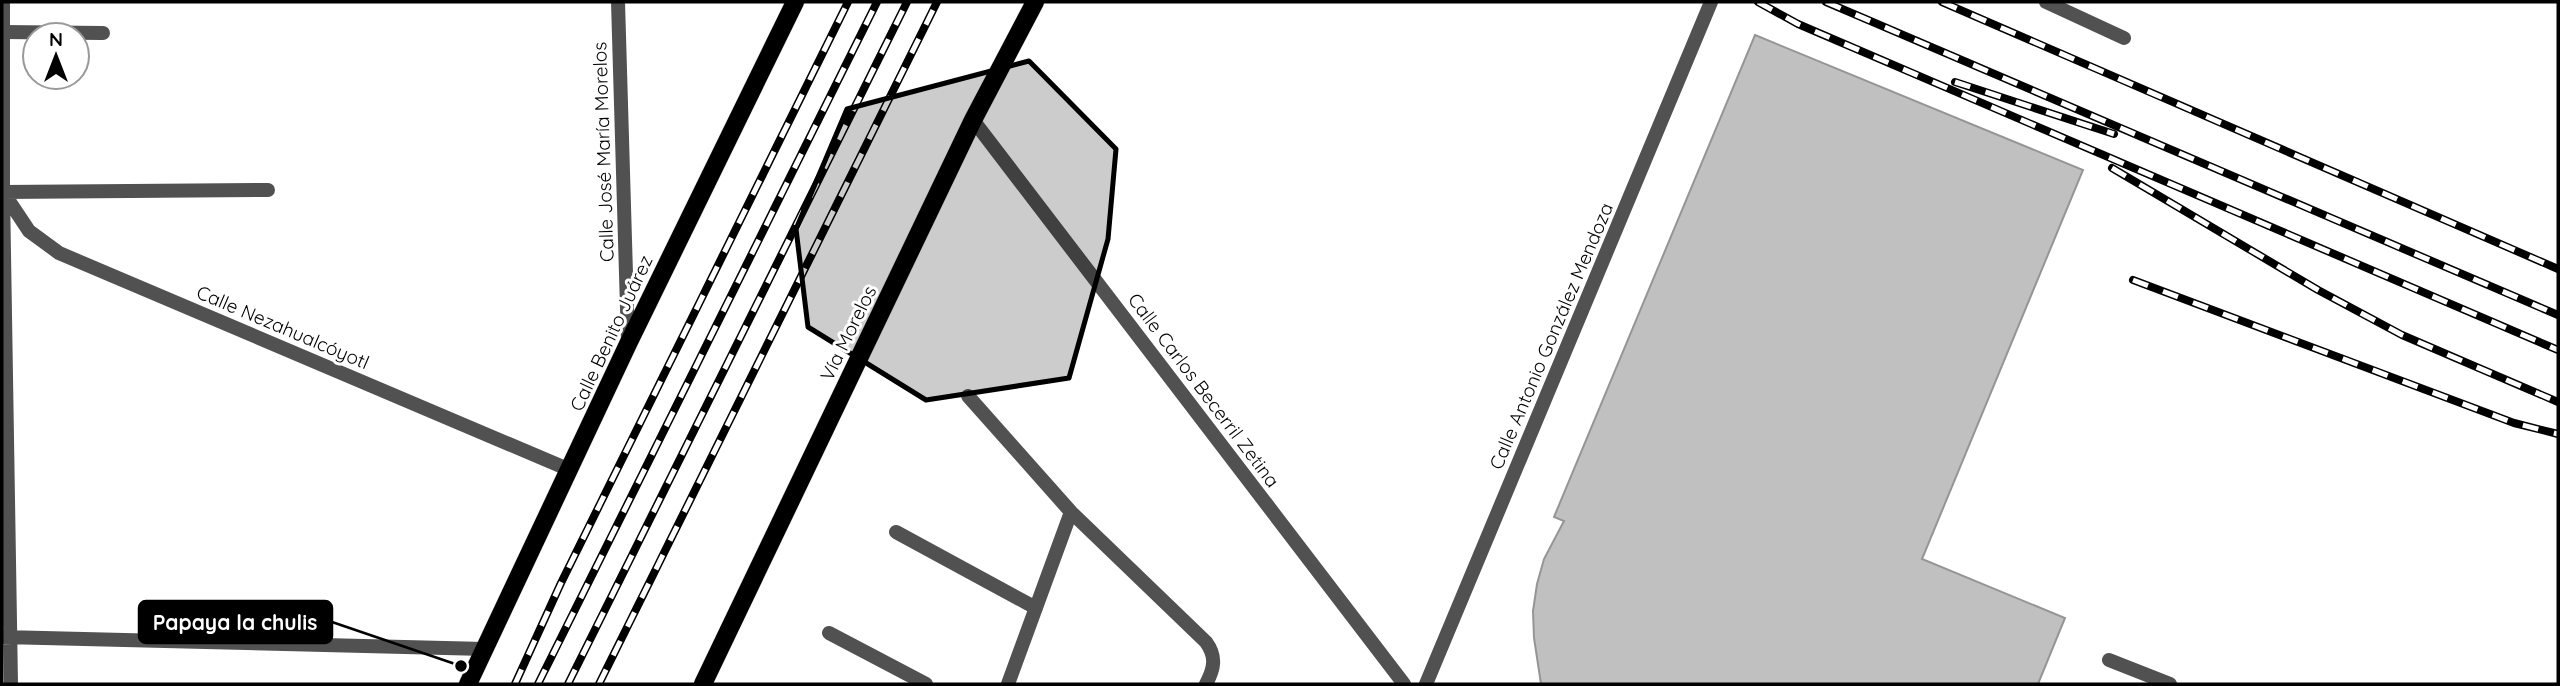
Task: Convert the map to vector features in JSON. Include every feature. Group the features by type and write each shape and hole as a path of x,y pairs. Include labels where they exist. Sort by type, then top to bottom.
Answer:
{"main road":[{"name":"Calle Benito Juárez","path":"468,684 628,344 795,2"},
{"name":"Vía Morelos","path":"702,684 973,120 1035,2"}],"street":[{"path":"4,2 2,192 6,638 11,684"},
{"name":"Calle José María Morelos","path":"618,2 628,344"},
{"name":"Calle Antonio González Mendoza","path":"1426,684 1711,2"},
{"path":"2046,2 2124,38"},
{"path":"3,32 103,33"},
{"name":"Calle Carlos Becerril Zetina","path":"973,120 1404,684"},
{"path":"2,192 268,190"},
{"name":"Calle Nezahualcóyotl","path":"2,192 29,231 59,253 570,470"},
{"path":"968,396 1070,512 1211,649 1214,665 1206,684"},
{"path":"1008,684 1070,512"},
{"path":"896,532 1036,608"},
{"path":"829,633 926,684"},
{"path":"6,638 485,649"},
{"path":"2109,660 2170,684"}],"highlighted area":[{"path":"1029,61 1116,149 1108,239 1069,378 926,400 808,327 796,229 847,109"}],"building":[{"path":"1755,35 2083,170 1922,559 2065,618 2038,684 1541,684 1533,611 1544,559 1564,521 1554,517"}],"railway":[{"path":"515,684 561,583 848,2"},
{"path":"538,684 877,2"},
{"path":"568,684 907,2"},
{"path":"599,684 937,2"},
{"path":"1758,2 1798,24 2558,350"},
{"path":"1826,2 2558,315"},
{"path":"1942,2 2558,269"},
{"path":"1955,82 2114,134"},
{"path":"2112,168 2318,290 2402,335 2558,402"},
{"path":"2133,280 2514,423 2558,434"}],"place":[{"name":"Papaya la chulis","path":"461,666"}]}
